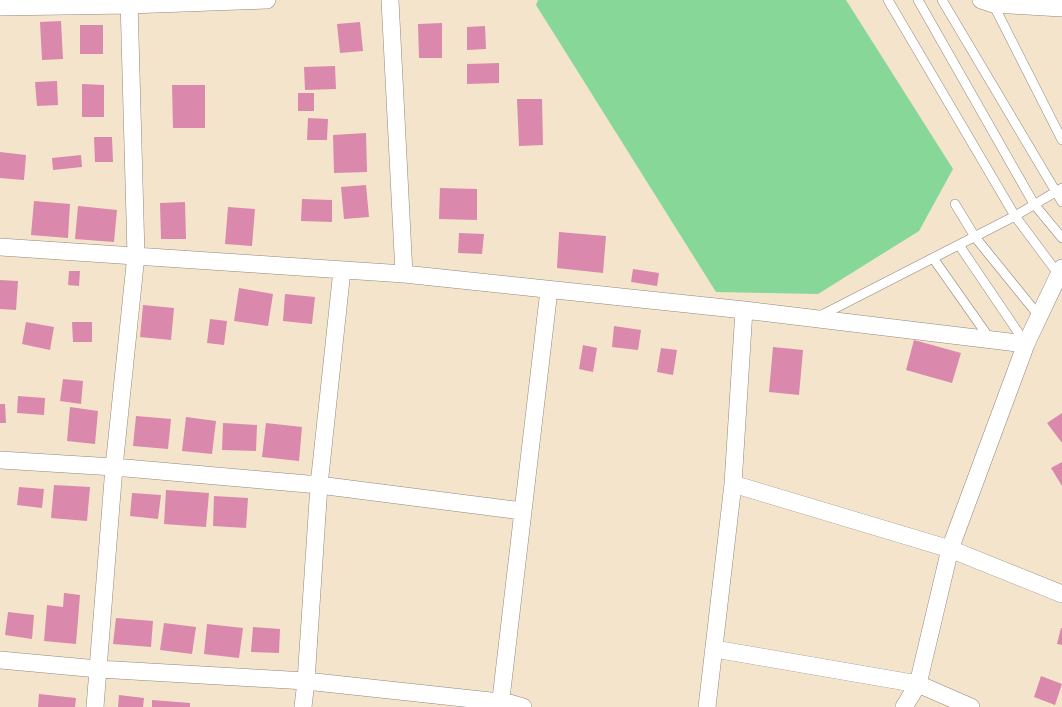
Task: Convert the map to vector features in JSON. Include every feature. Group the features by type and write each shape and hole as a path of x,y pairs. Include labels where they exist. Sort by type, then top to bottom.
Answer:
{"street":[{"path":"0,7 129,2 267,0"},
{"path":"390,0 404,274"},
{"path":"95,707 114,467 136,256 129,2"},
{"path":"987,2 1062,8"},
{"path":"0,247 404,274 744,310 1026,344"},
{"path":"303,707 319,484 342,270"},
{"path":"904,707 918,684 950,549 1026,344 1060,272"},
{"path":"500,705 549,290"},
{"path":"707,707 715,649 733,484 744,310"},
{"path":"0,460 114,467 319,484 522,511"},
{"path":"733,484 950,549 1062,594"},
{"path":"715,649 918,684 971,707"},
{"path":"0,660 98,669 306,681 523,707"}],"lane":[{"path":"888,0 1015,216 1060,272"},
{"path":"918,0 1034,204 1062,238"},
{"path":"942,0 1059,190 1062,202"},
{"path":"987,2 1062,140"},
{"path":"815,319 1015,216 1059,190"},
{"path":"954,204 975,236 1039,316"},
{"path":"959,245 1026,344"},
{"path":"933,258 990,340"}],"green space":[{"path":"538,0 846,0 953,169 919,231 818,294 716,292 536,5"}],"building":[{"path":"61,21 63,59 42,60 40,22"},
{"path":"360,22 363,51 340,53 337,24"},
{"path":"442,23 442,58 419,58 418,24"},
{"path":"80,25 103,25 103,54 80,54"},
{"path":"485,26 486,49 467,50 467,27"},
{"path":"499,63 499,83 467,84 467,64"},
{"path":"335,66 336,89 305,90 304,67"},
{"path":"57,81 58,105 37,106 35,82"},
{"path":"82,84 104,85 104,117 82,117"},
{"path":"172,85 205,85 205,128 173,128"},
{"path":"298,93 314,93 314,111 298,111"},
{"path":"517,99 542,99 543,145 519,146"},
{"path":"308,118 328,119 327,140 307,140"},
{"path":"366,133 367,172 334,173 333,135"},
{"path":"94,137 112,137 113,162 95,162"},
{"path":"0,152 26,155 24,180 0,178"},
{"path":"81,155 82,167 53,170 52,158"},
{"path":"366,185 369,217 344,219 341,187"},
{"path":"440,188 477,189 477,220 439,219"},
{"path":"302,199 332,200 332,222 301,221"},
{"path":"34,201 70,204 68,238 31,235"},
{"path":"185,202 186,239 161,239 160,203"},
{"path":"78,206 117,210 114,242 75,239"},
{"path":"228,207 255,209 252,246 225,244"},
{"path":"559,232 606,236 603,273 557,268"},
{"path":"459,233 484,234 482,254 458,253"},
{"path":"633,269 659,273 657,286 631,282"},
{"path":"69,271 80,271 79,286 68,285"},
{"path":"0,280 18,281 16,310 0,309"},
{"path":"239,288 273,294 268,326 234,321"},
{"path":"285,294 315,297 312,324 283,321"},
{"path":"143,305 174,308 171,340 140,337"},
{"path":"210,319 227,321 224,345 207,343"},
{"path":"26,322 54,327 50,350 22,344"},
{"path":"72,322 92,322 92,342 73,342"},
{"path":"614,326 641,330 638,350 612,347"},
{"path":"914,340 961,353 952,383 906,370"},
{"path":"583,345 597,348 593,372 579,369"},
{"path":"773,347 803,350 799,395 769,392"},
{"path":"661,348 677,350 673,375 657,372"},
{"path":"63,379 83,381 81,404 60,401"},
{"path":"18,396 45,398 44,415 17,413"},
{"path":"0,404 5,404 6,423 0,423"},
{"path":"70,407 98,411 95,444 67,441"},
{"path":"1062,413 1062,443 1047,423"},
{"path":"136,416 171,419 168,449 133,446"},
{"path":"186,417 216,421 212,454 182,451"},
{"path":"223,423 257,425 256,451 222,450"},
{"path":"266,423 302,427 299,461 262,457"},
{"path":"1062,462 1062,486 1051,468"},
{"path":"54,485 90,487 87,521 51,518"},
{"path":"19,487 44,489 42,508 17,505"},
{"path":"166,490 209,493 206,527 164,524"},
{"path":"132,493 161,495 158,519 130,516"},
{"path":"214,496 248,498 246,528 213,526"},
{"path":"64,593 80,595 76,644 44,641 47,605 63,607"},
{"path":"8,612 34,615 32,639 5,635"},
{"path":"116,618 153,621 151,647 113,644"},
{"path":"164,623 196,627 192,654 160,650"},
{"path":"207,624 243,628 239,658 204,654"},
{"path":"253,627 280,629 279,653 251,652"},
{"path":"1062,628 1062,645 1057,644"},
{"path":"1041,676 1062,684 1055,705 1034,697"},
{"path":"39,694 76,698 75,707 38,707"},
{"path":"119,695 144,698 143,707 118,707"},
{"path":"152,700 190,703 190,707 152,707"}]}
